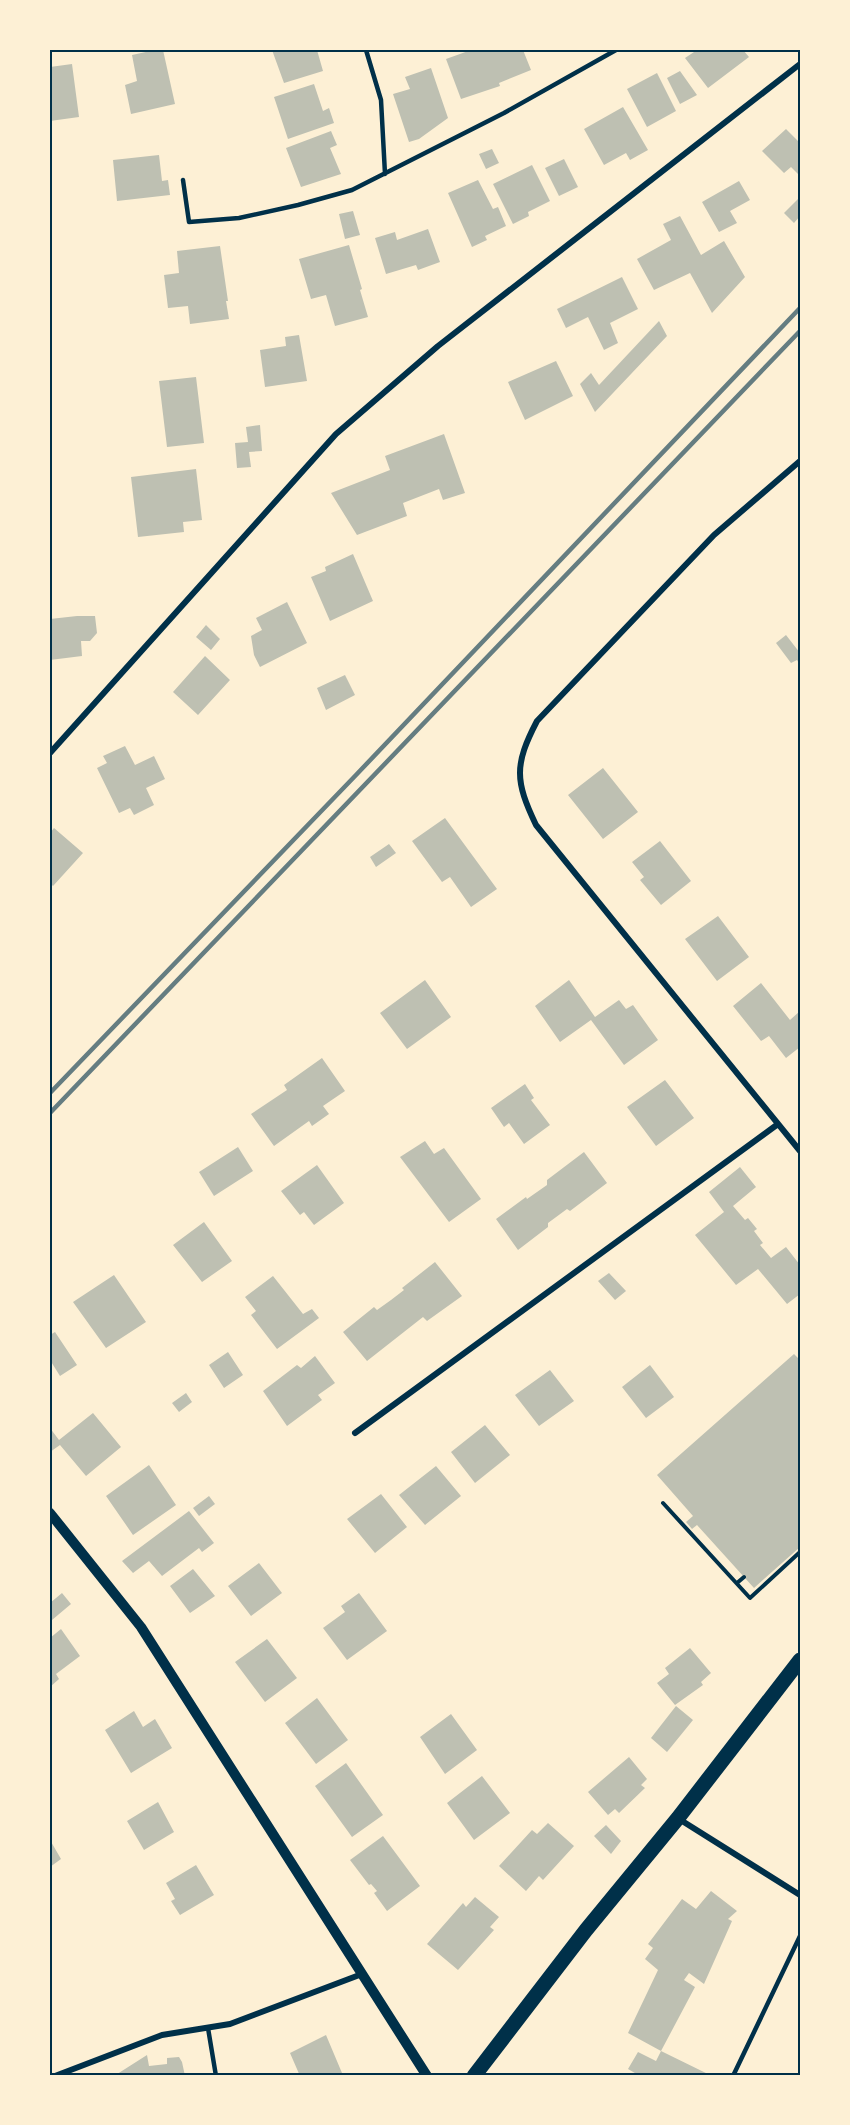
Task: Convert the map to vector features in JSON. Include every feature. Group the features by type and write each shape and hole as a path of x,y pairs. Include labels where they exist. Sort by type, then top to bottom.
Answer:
{"main road":[{"path":"474,2076 586,1930 678,1818 801,1660"}],"street":[{"path":"50,753 336,434 438,346 801,64"},
{"path":"801,461 714,535 537,721 524,746 519,773 522,797 536,825 801,1151"},
{"path":"355,1433 778,1124"},
{"path":"50,1514 141,1627 427,2076"},
{"path":"678,1818 801,1895"},
{"path":"55,2076 162,2035 230,2024 362,1974"}],"lane":[{"path":"366,50 381,100 385,174"},
{"path":"183,180 189,222 239,218 352,190 504,113 616,50"},
{"path":"733,2076 801,1936"},
{"path":"208,2028 216,2076"}],"path":[{"path":"663,1503 750,1598 768,1579 801,1552"},
{"path":"737,1582 744,1577"}],"building":[{"path":"163,50 175,104 131,114 125,85 137,81 132,55"},
{"path":"272,50 317,50 323,71 284,83"},
{"path":"471,50 523,50 531,70 499,83 500,86 461,99 446,59"},
{"path":"697,50 743,50 749,57 708,88 685,58"},
{"path":"72,64 79,117 50,121 50,67"},
{"path":"431,68 448,118 419,139 409,142 393,94 410,89 405,77"},
{"path":"680,71 697,95 680,104 667,78"},
{"path":"657,73 676,111 647,127 627,89"},
{"path":"314,84 323,111 329,108 334,123 288,139 274,97"},
{"path":"623,107 648,150 630,160 626,153 604,165 584,129"},
{"path":"786,129 800,143 799,175 791,167 784,173 762,151"},
{"path":"331,131 337,145 330,148 341,174 301,187 286,148"},
{"path":"492,149 499,163 486,169 479,154"},
{"path":"159,155 162,181 168,180 170,195 117,201 113,160"},
{"path":"564,159 578,187 559,196 545,168"},
{"path":"532,165 550,201 528,212 529,216 513,224 493,184"},
{"path":"478,180 493,209 498,207 506,226 485,236 487,240 472,247 448,193"},
{"path":"739,181 750,200 730,211 737,223 719,232 702,202"},
{"path":"800,197 800,216 794,223 784,213"},
{"path":"353,211 360,235 345,239 339,214"},
{"path":"680,216 701,255 724,241 745,277 712,313 690,273 654,290 637,259 671,240 663,224"},
{"path":"428,229 440,262 418,270 416,265 386,274 375,238 395,232 397,240"},
{"path":"349,245 368,317 335,326 326,295 311,299 299,259"},
{"path":"220,246 229,319 190,324 188,306 168,308 164,275 179,273 177,251"},
{"path":"622,277 638,309 610,323 618,343 604,350 588,317 566,328 557,309"},
{"path":"659,321 667,336 595,412 580,384 591,373 599,385"},
{"path":"299,335 307,381 265,387 260,350 286,346 285,337"},
{"path":"556,361 573,396 525,420 508,382"},
{"path":"196,377 204,443 167,447 159,381"},
{"path":"260,425 262,451 249,452 251,467 237,468 235,443 248,442 246,427"},
{"path":"444,434 465,493 443,500 439,489 403,503 407,516 357,535 331,493 390,470 385,456"},
{"path":"196,469 202,520 183,522 184,532 138,537 131,477"},
{"path":"353,554 373,601 330,621 311,577 326,571 325,567"},
{"path":"287,602 307,643 260,667 254,655 251,636 262,630 256,618"},
{"path":"95,616 97,633 90,641 81,641 82,656 50,660 50,619"},
{"path":"206,625 220,639 211,650 196,637"},
{"path":"786,635 800,653 800,665 797,660 791,663 776,643"},
{"path":"205,656 230,680 198,715 173,692"},
{"path":"345,675 355,695 326,710 317,688"},
{"path":"125,746 135,765 154,756 165,779 146,788 154,805 134,815 130,808 119,813 97,768 107,763 103,756"},
{"path":"603,768 638,812 603,839 568,795"},
{"path":"445,818 497,889 471,907 450,877 442,882 412,841"},
{"path":"54,828 83,853 53,886 50,883 50,833"},
{"path":"660,841 691,881 661,905 640,880 644,877 632,862"},
{"path":"389,844 396,853 376,867 370,857"},
{"path":"718,916 749,957 717,981 685,939"},
{"path":"425,980 451,1017 407,1049 380,1013"},
{"path":"569,980 595,1017 619,1000 626,1009 633,1005 658,1040 624,1065 591,1020 560,1042 535,1006"},
{"path":"761,983 790,1020 800,1011 800,1047 786,1058 769,1036 761,1041 733,1006"},
{"path":"322,1058 345,1091 323,1106 329,1114 312,1126 309,1121 274,1146 251,1114 287,1090 284,1085"},
{"path":"665,1080 694,1118 656,1146 627,1107"},
{"path":"525,1084 534,1098 531,1100 550,1125 524,1144 509,1123 504,1127 491,1108"},
{"path":"425,1141 434,1154 444,1148 481,1199 449,1222 400,1157"},
{"path":"238,1147 253,1171 214,1196 199,1172"},
{"path":"584,1152 607,1183 570,1211 567,1209 548,1223 548,1227 518,1250 496,1219 547,1185 547,1180"},
{"path":"317,1165 344,1203 314,1225 304,1212 300,1215 281,1191"},
{"path":"740,1167 756,1187 733,1206 745,1220 748,1218 757,1229 754,1231 763,1243 760,1245 771,1258 786,1247 800,1265 800,1294 787,1304 758,1269 736,1285 695,1235 724,1212 709,1192"},
{"path":"204,1222 232,1261 202,1282 173,1245"},
{"path":"435,1262 462,1296 427,1321 423,1317 367,1361 343,1332 374,1307 377,1310 391,1300 404,1290 402,1288"},
{"path":"609,1273 626,1291 615,1300 598,1281"},
{"path":"114,1275 146,1322 106,1348 73,1302"},
{"path":"273,1276 303,1314 312,1309 319,1318 277,1349 251,1315 256,1311 245,1297"},
{"path":"55,1332 77,1365 60,1376 50,1360 50,1335"},
{"path":"228,1352 243,1375 224,1388 209,1365"},
{"path":"794,1354 800,1360 800,1547 754,1588 697,1525 692,1529 686,1522 693,1516 657,1475"},
{"path":"315,1356 335,1383 318,1395 322,1400 287,1426 263,1391 297,1365 301,1368"},
{"path":"650,1365 674,1397 646,1418 622,1387"},
{"path":"550,1370 574,1401 539,1426 515,1395"},
{"path":"186,1393 192,1402 179,1412 172,1403"},
{"path":"93,1413 121,1447 86,1476 60,1445 50,1452 50,1428 59,1440"},
{"path":"485,1425 510,1455 475,1483 451,1452"},
{"path":"149,1465 176,1505 133,1535 106,1496"},
{"path":"436,1466 461,1496 425,1525 399,1495"},
{"path":"381,1494 407,1527 375,1553 347,1519"},
{"path":"209,1496 215,1504 199,1516 193,1508"},
{"path":"189,1511 214,1543 202,1552 199,1548 162,1576 149,1561 133,1573 122,1561"},
{"path":"259,1563 282,1593 251,1616 228,1586"},
{"path":"193,1569 215,1596 190,1613 170,1586"},
{"path":"62,1593 71,1604 52,1620 50,1603"},
{"path":"359,1593 387,1631 347,1660 323,1628 345,1612 341,1606"},
{"path":"61,1629 80,1656 56,1674 59,1679 50,1687 50,1638"},
{"path":"267,1639 297,1678 265,1702 235,1662"},
{"path":"690,1648 711,1673 701,1682 703,1685 675,1705 657,1683 669,1674 665,1668"},
{"path":"317,1698 348,1740 316,1764 285,1723"},
{"path":"676,1706 693,1720 667,1752 651,1738"},
{"path":"134,1711 143,1727 155,1719 172,1748 131,1773 105,1730"},
{"path":"451,1714 477,1750 445,1774 420,1737"},
{"path":"629,1757 647,1779 641,1785 645,1788 619,1813 615,1809 608,1815 588,1792"},
{"path":"346,1763 383,1815 352,1837 315,1786"},
{"path":"482,1776 510,1813 474,1840 447,1803"},
{"path":"158,1802 174,1832 144,1850 127,1821"},
{"path":"548,1823 574,1846 543,1880 539,1876 526,1891 499,1866 532,1830 537,1834"},
{"path":"606,1825 621,1841 611,1854 594,1836"},
{"path":"383,1836 420,1886 387,1911 374,1893 377,1891 371,1884 369,1885 350,1860"},
{"path":"50,1840 61,1859 50,1867"},
{"path":"196,1865 214,1895 180,1915 171,1901 175,1899 166,1883"},
{"path":"711,1891 737,1911 728,1919 732,1921 704,1984 689,1973 684,1980 695,1987 661,2051 628,2033 658,1970 645,1959 653,1948 648,1944 682,1899 696,1909"},
{"path":"475,1897 499,1917 490,1927 494,1930 458,1970 427,1944 463,1903 466,1907"},
{"path":"326,2035 342,2073 337,2076 300,2076 290,2053"},
{"path":"661,2051 712,2076 640,2076 628,2069 638,2052 656,2061"},
{"path":"147,2055 149,2066 167,2064 167,2058 179,2057 185,2076 114,2076"}],"railway":[{"path":"50,1093 800,308"},
{"path":"50,1113 800,331"}]}
